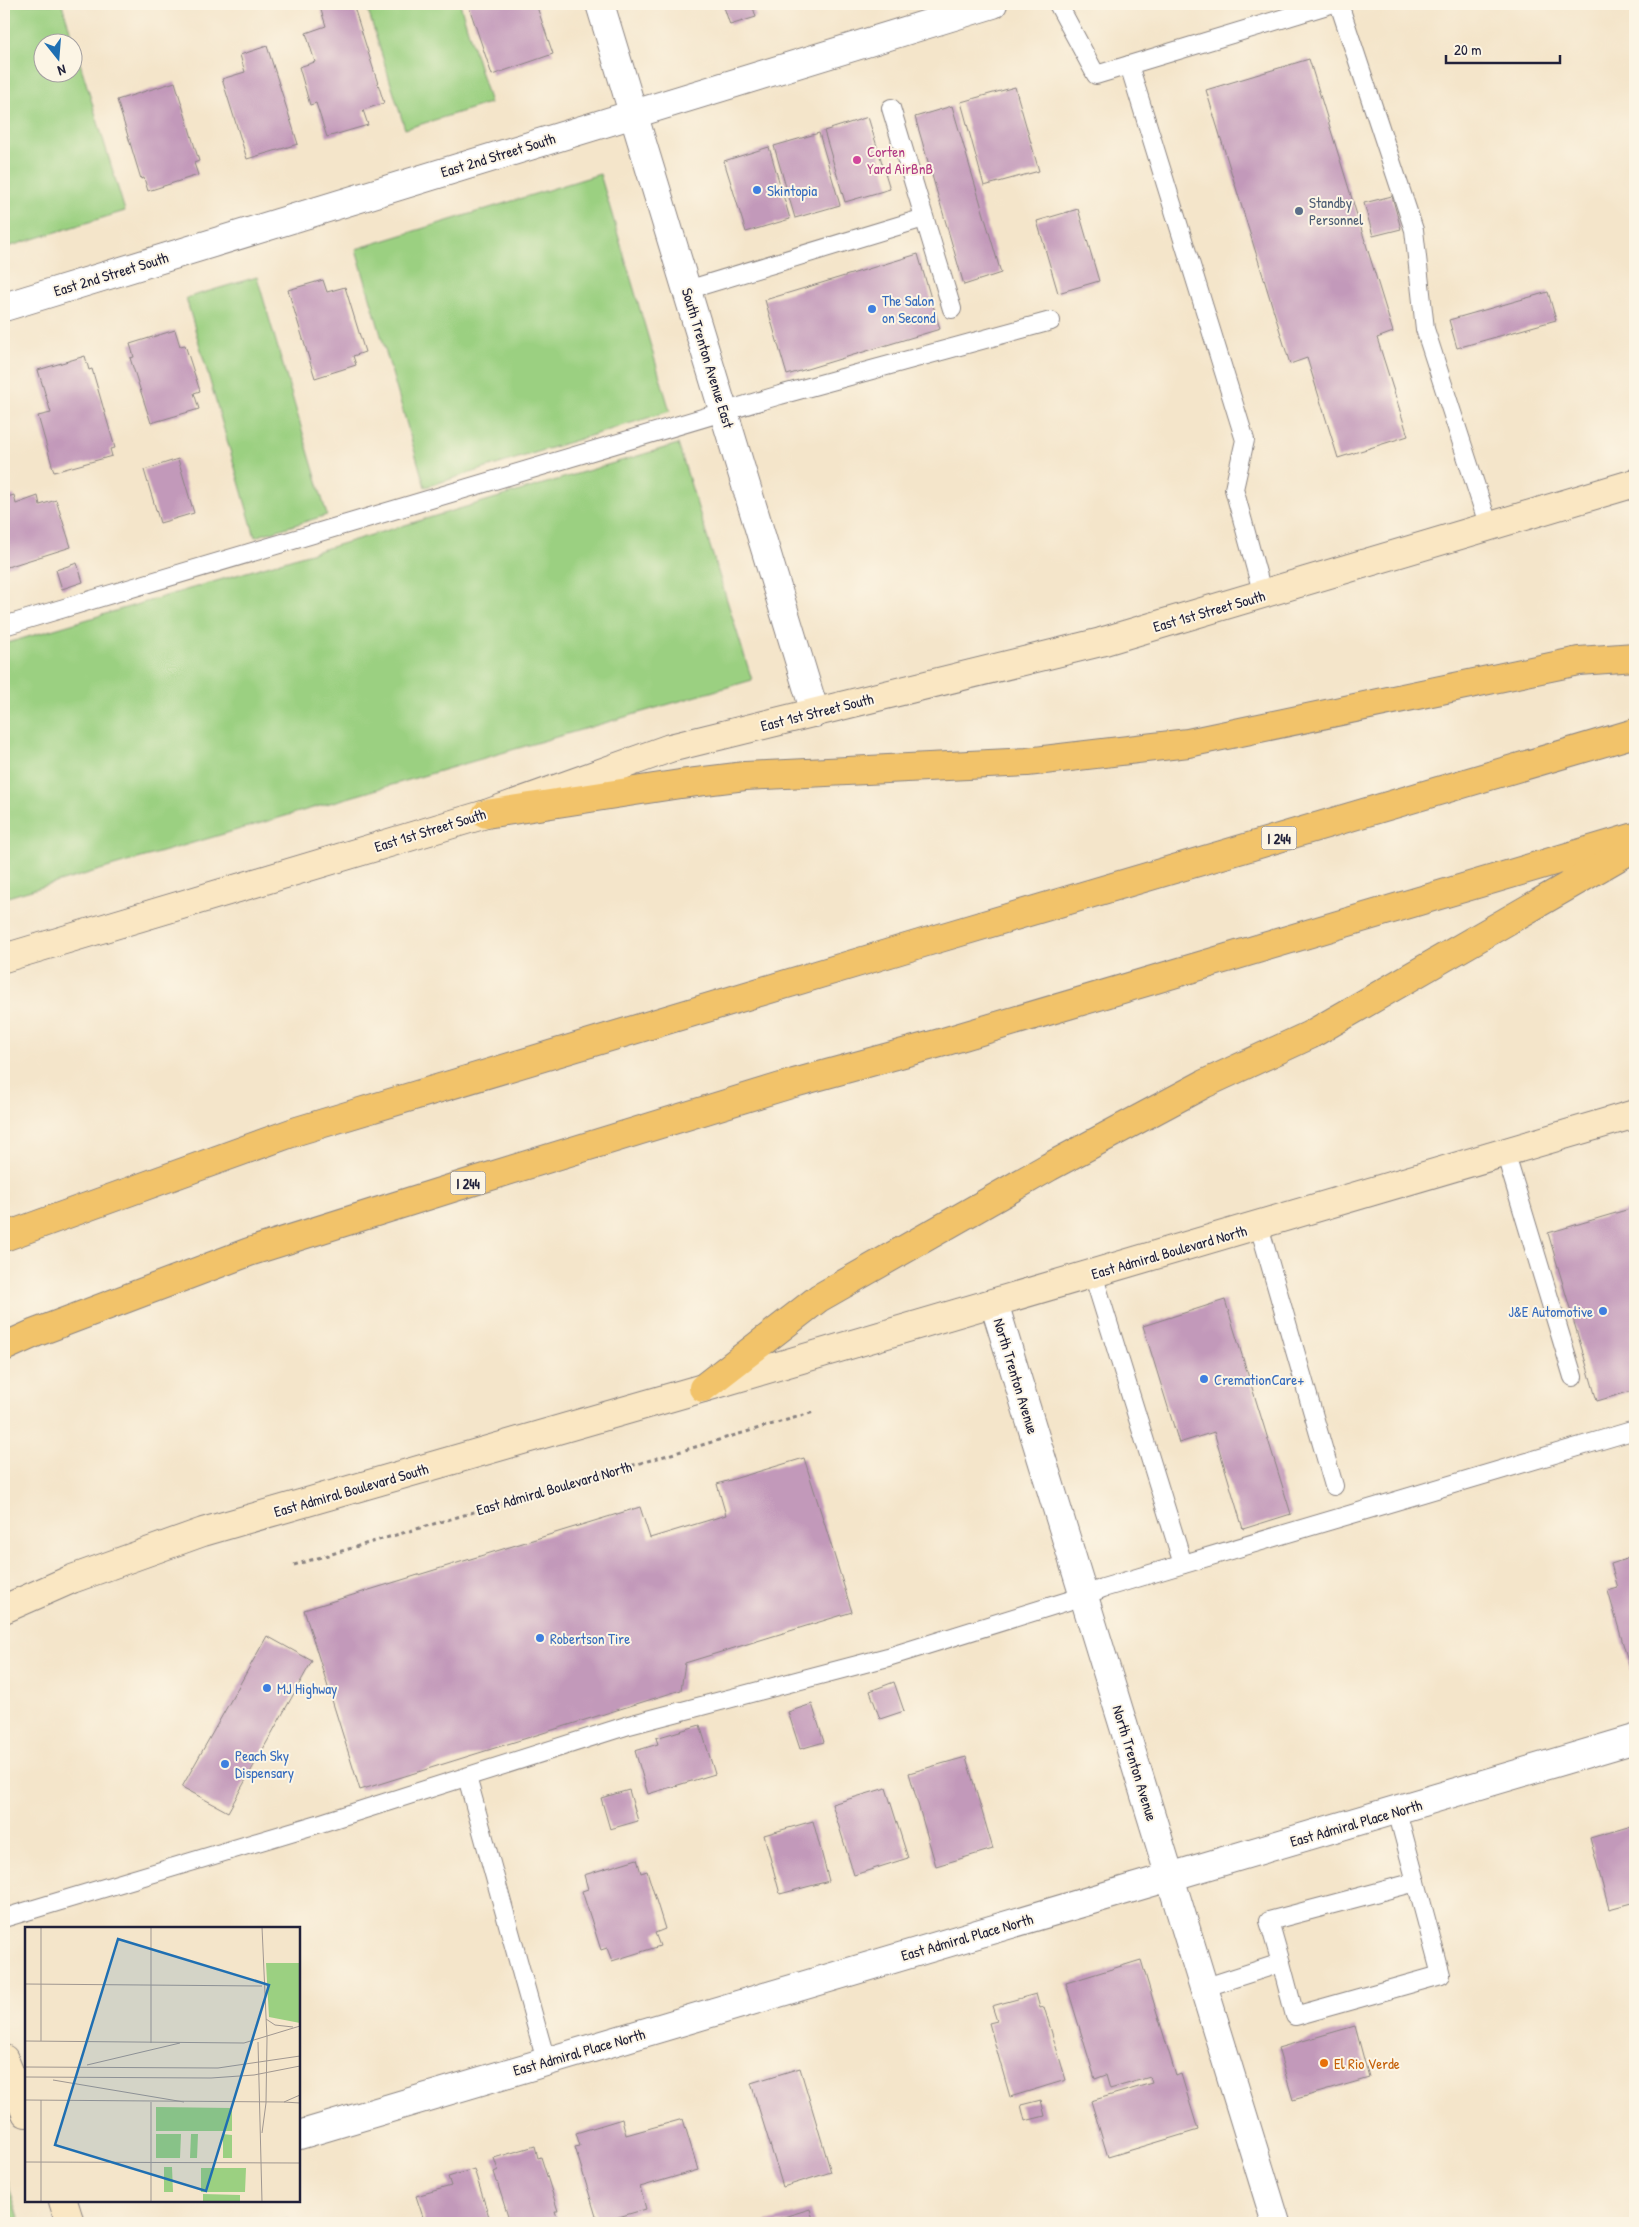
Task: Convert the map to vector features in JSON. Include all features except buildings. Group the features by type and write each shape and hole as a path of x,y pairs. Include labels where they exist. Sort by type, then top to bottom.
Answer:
{"highway":[{"path":"486,814 745,776 1027,762 1188,743 1579,661 1635,656"},
{"name":"I 244","path":"4,1237 297,1131 922,943 1635,733"},
{"name":"I 244","path":"4,1347 35,1333 249,1252 440,1192 794,1083 1055,1009 1635,837"},
{"path":"704,1388 819,1298 1083,1148 1204,1084 1310,1035 1635,848"}],"main road":[{"name":"East 1st Street South","path":"4,958 486,814 670,748 1101,642 1635,484"},
{"name":"East Admiral Boulevard North","path":"704,1388 1635,1114"},
{"name":"East Admiral Boulevard South","path":"4,1609 72,1579 203,1532 704,1388"},
{"path":"4,2059 25,2111"}],"street":[{"name":"South Trenton Avenue East","path":"600,4 815,713"},
{"name":"East 2nd Street South","path":"4,307 993,4"},
{"name":"North Trenton Avenue","path":"994,1303 1276,2223"},
{"name":"East Admiral Place North","path":"300,2134 1169,1876 1397,1811 1635,1739"}],"lane":[{"path":"1058,4 1096,75 1331,4"},
{"path":"1339,4 1414,230 1425,329 1489,527"},
{"path":"1129,65 1245,440 1234,490 1263,595"},
{"path":"891,108 952,309"},
{"path":"687,290 924,218"},
{"path":"4,626 724,412 1051,321"},
{"path":"1505,1152 1573,1377"},
{"path":"1259,1226 1334,1486"},
{"path":"1092,1274 1184,1564"},
{"path":"4,1918 468,1777 629,1725 888,1657 1084,1596 1103,1588 1635,1430"},
{"path":"468,1777 546,2061"},
{"path":"1397,1811 1442,1975 1295,2016 1269,1921 1416,1882"},
{"path":"1204,1988 1281,1963"}],"path":[{"name":"East Admiral Boulevard North","path":"294,1565 814,1412"}],"green space":[{"path":"4,4 62,4 71,32 32,32 32,82 82,82 82,70 125,211 4,248"},
{"path":"366,4 460,4 490,103 405,129"},
{"path":"600,174 670,411 425,487 356,249"},
{"path":"257,277 327,515 255,537 186,298"},
{"path":"678,444 752,680 4,898 4,644"},
{"path":"4,2173 21,2223 4,2223"}],"place":[{"name":"Corten Yard AirBnB","path":"857,160"},
{"name":"Skintopia","path":"757,190"},
{"name":"Standby Personnel","path":"1299,211"},
{"name":"The Salon on Second","path":"872,309"},
{"name":"J&E Automotive","path":"1603,1311"},
{"name":"CremationCare+","path":"1204,1379"},
{"name":"Robertson Tire","path":"540,1638"},
{"name":"MJ Highway","path":"267,1688"},
{"name":"Peach Sky Dispensary","path":"225,1764"},
{"name":"El Rio Verde","path":"1324,2063"}]}
